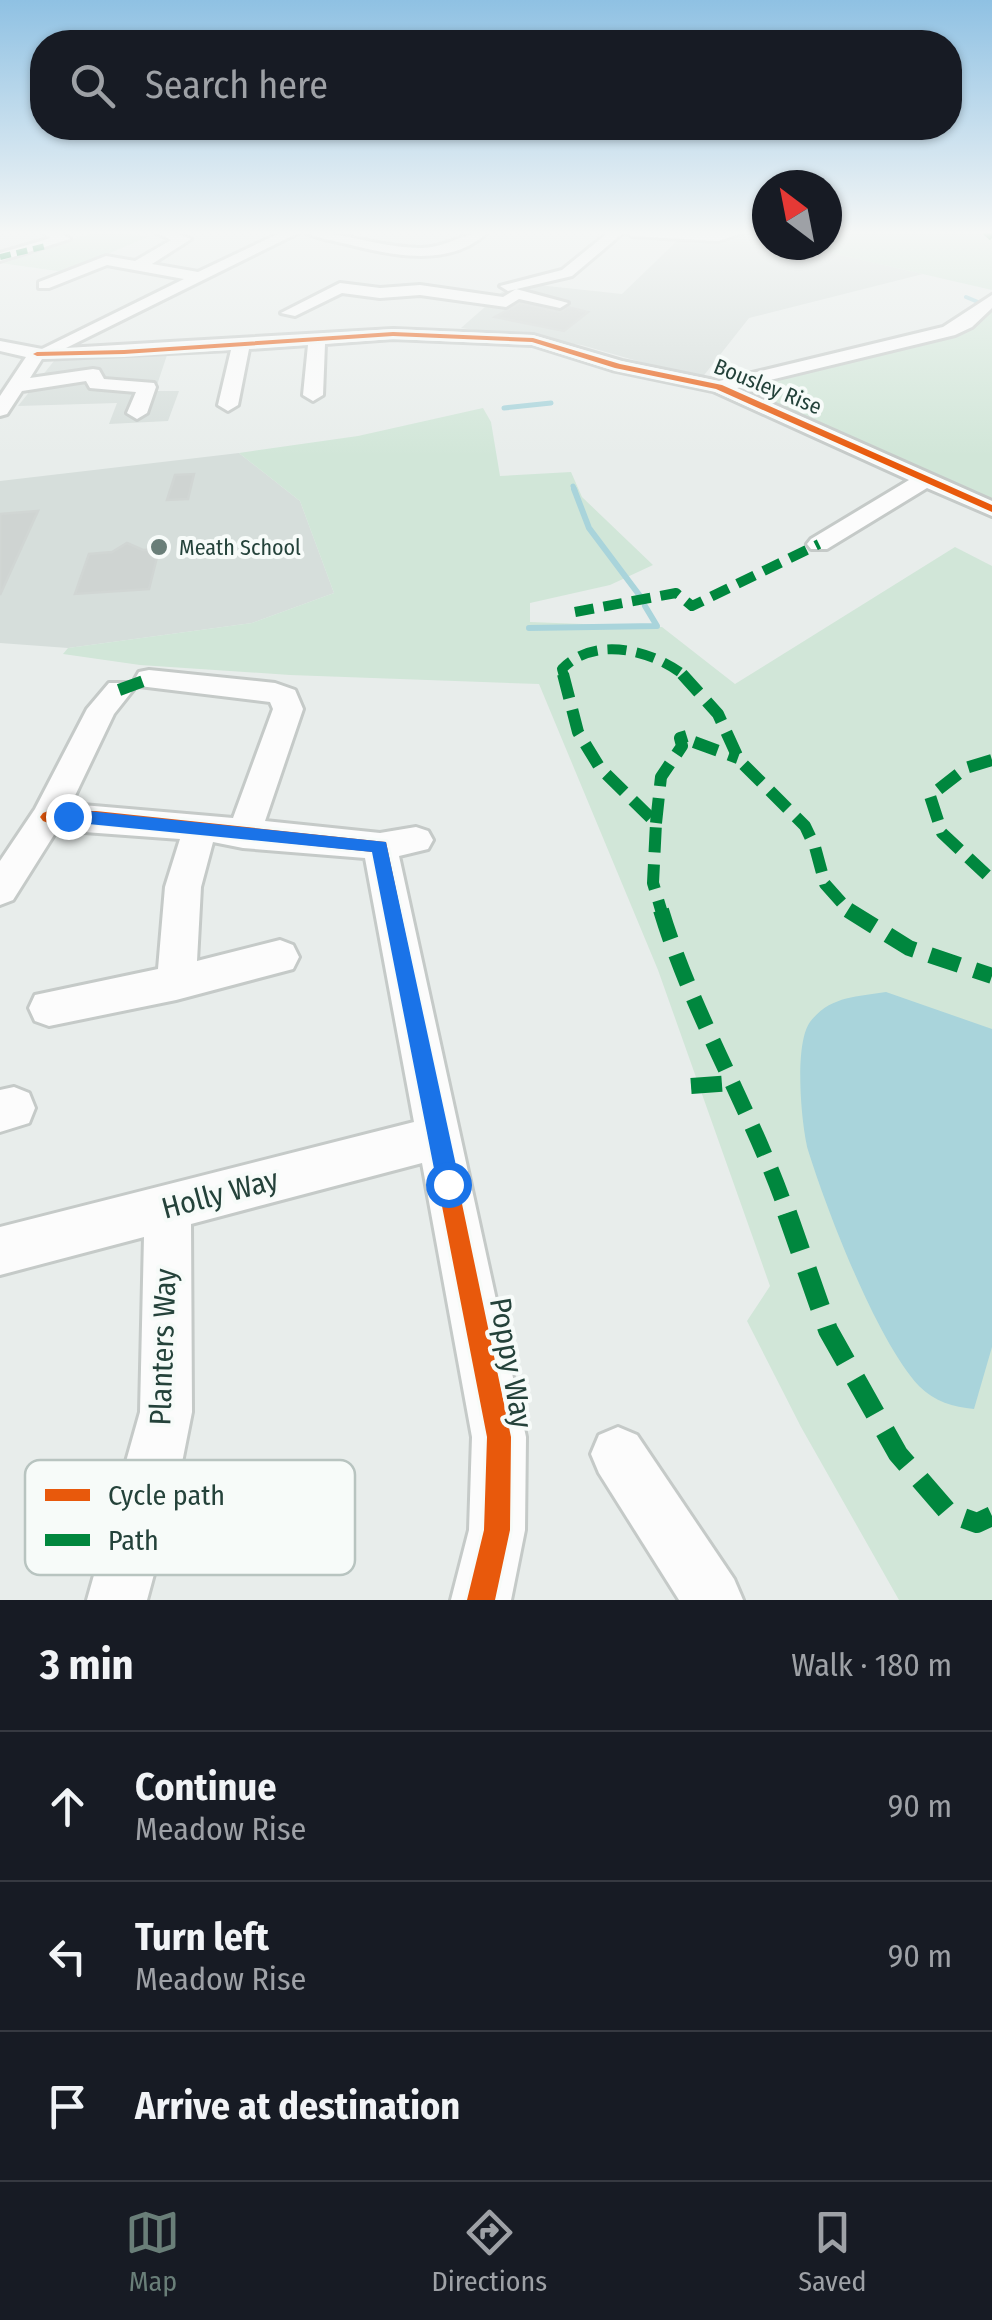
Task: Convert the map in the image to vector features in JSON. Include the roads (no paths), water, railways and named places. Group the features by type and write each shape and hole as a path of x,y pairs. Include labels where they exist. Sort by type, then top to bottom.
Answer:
{"street":[{"path":"0,410 37,354 137,307"},
{"path":"290,314 304,307"},
{"path":"443,335 471,307"},
{"path":"719,387 949,331 966,323 982,307"},
{"name":"Bousley Rise","path":"0,346 37,354 443,335 533,340 618,366 719,387 992,509"},
{"path":"313,395 317,339"},
{"path":"228,405 241,345"},
{"path":"18,386 93,374 97,384 147,387 137,413"},
{"path":"723,418 758,405"},
{"path":"819,544 926,479"},
{"path":"0,890 48,817 102,709 134,684 275,693 285,698 288,709 242,835"},
{"path":"48,817 96,817 242,835 380,846 416,840"},
{"path":"176,983 182,888 200,829"},
{"name":"Poppy Way","path":"380,846 499,1437 497,1530 481,1600"},
{"path":"49,1008 280,957"},
{"name":"Holly Way","path":"0,1251 439,1136"},
{"name":"Planters Way","path":"155,1460 166,1412 168,1207"},
{"path":"618,1454 714,1600"},
{"name":"Planters Way","path":"117,1600 124,1575"}],"water":[{"path":"886,992 992,1029 992,1347 974,1409 931,1396 903,1365 870,1308 808,1150 800,1065 810,1022 835,1002"}],"waterway":[{"path":"504,408 551,403"},
{"path":"573,486 575,491"},
{"path":"574,489 589,528 640,596"},
{"path":"529,628 657,626 645,606"}],"place":[{"name":"Meath School","path":"159,547"}]}
